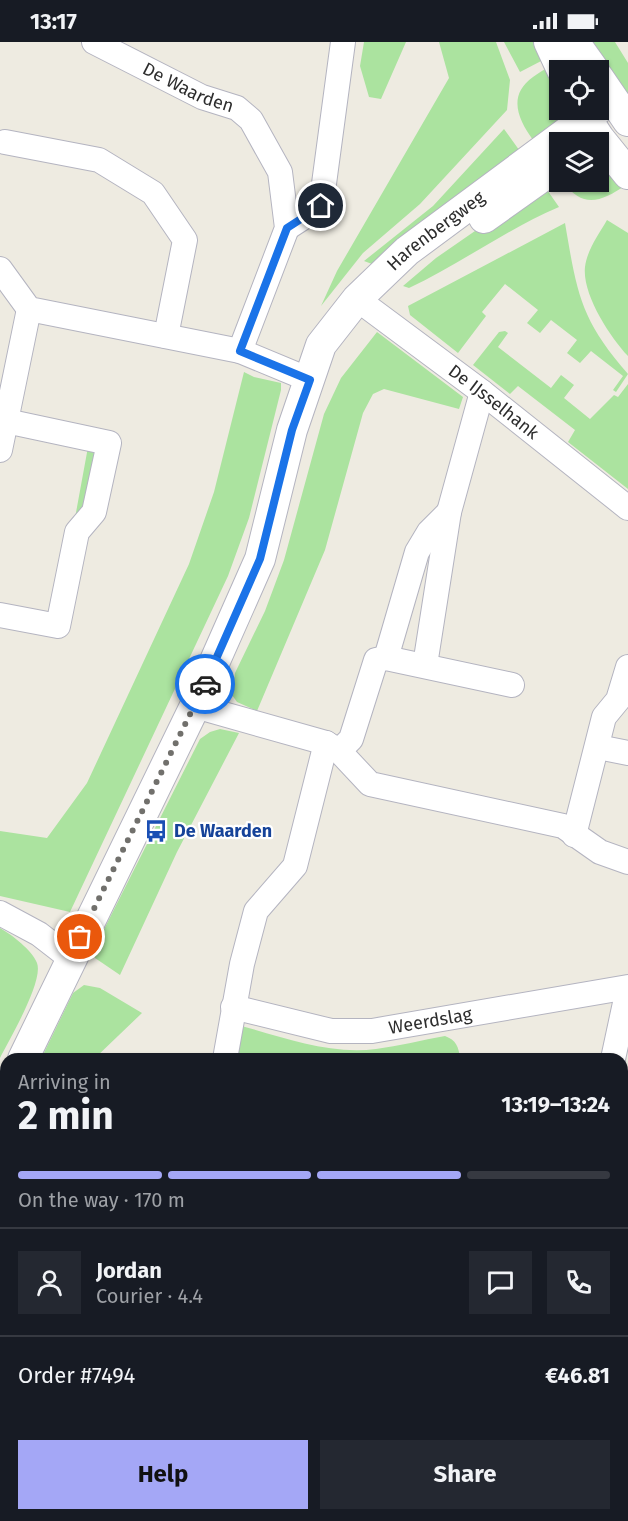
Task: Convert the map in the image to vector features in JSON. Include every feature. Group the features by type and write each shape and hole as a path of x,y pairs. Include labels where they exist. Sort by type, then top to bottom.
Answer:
{"street":[{"name":"De Waarden","path":"94,42 202,97 237,108 250,120 280,172 287,228 240,351"},
{"path":"287,228 321,206 343,42"},
{"path":"549,42 557,60"},
{"path":"574,42 587,60"},
{"name":"Harenbergweg","path":"26,1053 70,958 195,706 260,559 292,430 310,380 362,304 407,251 593,120"},
{"path":"605,120 628,174"},
{"path":"5,142 99,160 153,193 185,240 166,336"},
{"name":"Harenbergweg","path":"362,304 390,287 549,172"},
{"path":"0,269 29,309 240,351 310,380"},
{"name":"De IJsselhank","path":"362,304 482,392 628,508"},
{"path":"0,450 29,309"},
{"path":"425,665 449,512 482,392"},
{"path":"0,615 57,626 77,532 94,512 109,443 6,421"},
{"path":"386,658 417,552 429,532 449,512"},
{"path":"226,1053 233,1007 256,911 295,866 332,747 351,739 376,660 386,658 425,665 512,685"},
{"path":"574,835 604,717 618,699 628,667"},
{"path":"195,706 332,747 370,783 563,826 600,852 628,862"},
{"path":"598,747 628,753"},
{"path":"0,913 39,934 70,958"},
{"name":"Weerdslag","path":"233,1007 331,1031 372,1031 628,988 614,1053"}],"green space":[{"path":"364,42 406,42 381,99 369,97 360,66"},
{"path":"439,42 496,42 510,80 507,110 420,204 363,253 321,306 337,271 449,78"},
{"path":"504,42 536,42 545,59 520,72"},
{"path":"590,42 615,42 628,63 628,99 609,70 609,60 602,60"},
{"path":"549,68 549,120 559,120 533,140 519,115 518,99 525,84"},
{"path":"504,129 522,154 372,264 364,261 433,206"},
{"path":"609,167 626,185 600,199 585,199 572,192 609,192"},
{"path":"543,184 559,207 428,279 409,288 403,286 436,258"},
{"path":"607,220 628,233 628,356 613,338 599,314 585,278 588,254"},
{"path":"565,223 573,268 590,321 612,355 628,374 616,392 613,390 623,376 591,351 580,363 567,353 577,340 551,320 540,333 527,323 538,310 505,284 482,312 486,316 458,353 410,315 408,306"},
{"path":"377,332 463,397 459,409 384,389 373,394 363,413 325,550 257,711 237,702 232,695 235,673 265,611 284,560 324,414 341,378"},
{"path":"499,332 508,333 498,347 551,388 561,375 574,385 564,398 590,419 614,395 618,397 628,384 628,489 568,442 575,430 518,386 510,394 473,365"},
{"path":"244,372 254,377 281,383 281,390 249,518 228,576 70,912 0,896 0,831 47,838 87,783 189,564 214,492"},
{"path":"88,447 95,451 88,505 75,518"},
{"path":"220,729 239,733 177,852 120,975 95,958 93,951 200,739"},
{"path":"0,928 31,953 37,963 38,972 31,996 18,1025 3,1053 0,1053"},
{"path":"84,985 100,988 142,1013 100,1053 44,1053 73,993"},
{"path":"238,1025 306,1044 358,1050 376,1049 445,1036 456,1044 459,1053 238,1053"}],"way so far":[{"path":"80,937 205,684"}],"place":[{"name":"De Waarden","path":"156,831"}],"route":[{"path":"205,684 260,559 292,430 310,380 240,351 287,228 321,206"}]}
